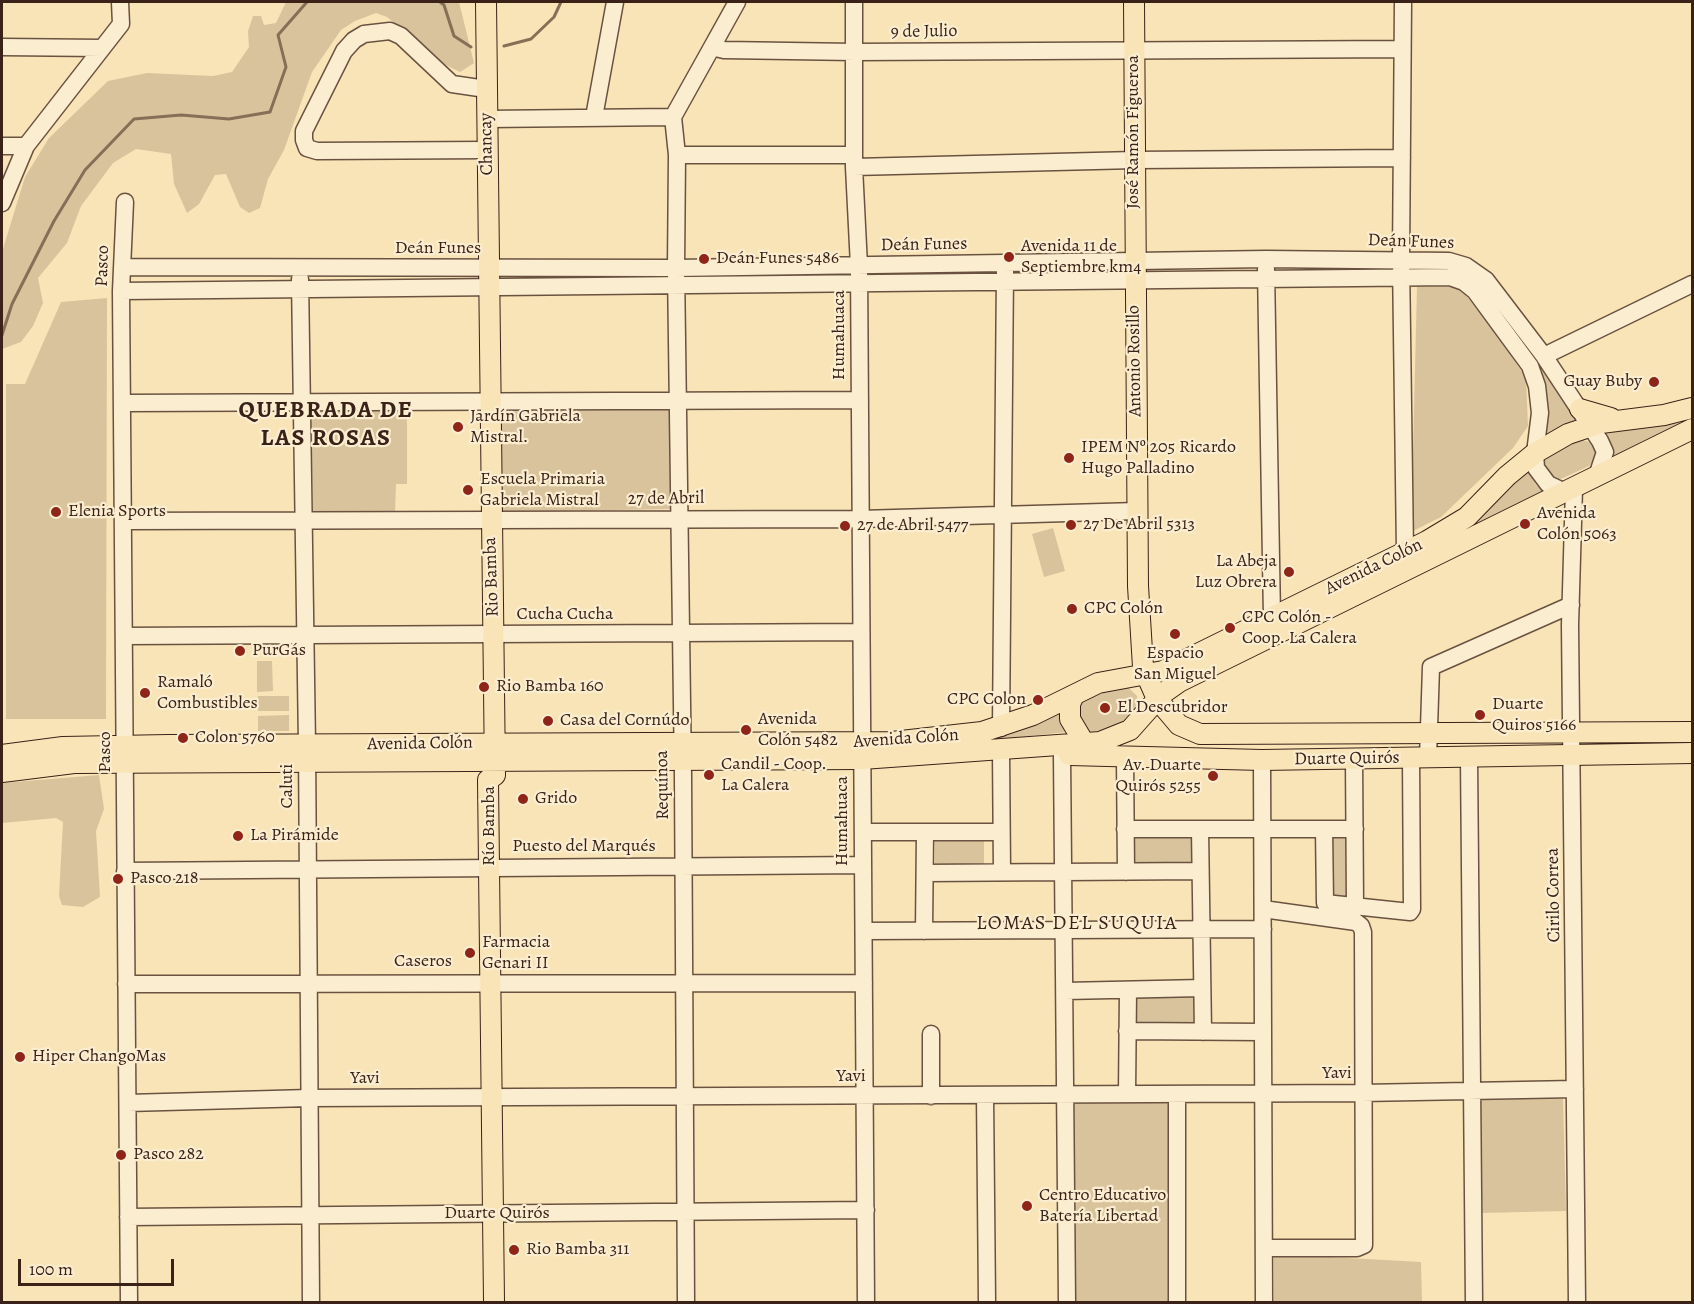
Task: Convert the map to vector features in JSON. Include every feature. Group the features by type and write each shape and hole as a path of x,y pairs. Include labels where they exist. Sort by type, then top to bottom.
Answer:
{"main road":[{"name":"Chancay","path":"486,2 488,277"},
{"name":"José Ramón Figueroa","path":"1134,2 1134,271"},
{"name":"Antonio Rosillo","path":"1134,271 1138,586 1145,676"},
{"name":"Rio Bamba","path":"488,277 495,759"},
{"name":"Avenida Colón","path":"862,751 1001,728 1106,681 1145,676 1163,671 1456,525 1535,453 1568,434 1591,426 1664,415 1692,408"},
{"path":"1580,409 1596,415 1623,420"},
{"name":"Avenida Colón","path":"2,755 63,747 125,754 307,753 495,759 683,752 1089,750 1123,734 1140,721 1157,699 1171,686 1187,677 1692,429"},
{"name":"Duarte Quirós","path":"1145,676 1157,699 1179,725 1200,734 1692,732"},
{"path":"1074,694 1070,704 1070,719 1089,750"},
{"name":"Duarte Quirós","path":"1001,750 1062,755 1089,750 1125,758 1262,760 1692,753"},
{"name":"Avenida Colón","path":"2,772 125,754"},
{"name":"Río Bamba","path":"494,1302 499,1215 499,982 497,866 488,780 495,759"},
{"name":"Río Bamba","path":"499,1215 506,1302"}],"street":[{"path":"2,203 26,146 121,24 120,2"},
{"path":"594,117 615,2"},
{"path":"487,119 673,117 737,2"},
{"name":"Humahuaca","path":"854,2 854,161 859,275 866,1302"},
{"path":"1403,2 1401,277 1405,552"},
{"path":"486,89 452,84 401,36 390,31 364,34 354,40 345,51 304,131 304,140 307,148 317,151 487,150"},
{"path":"2,47 102,48"},
{"name":"9 de Julio","path":"712,47 724,50 854,52 1402,49"},
{"name":"Requínoa","path":"673,117 677,155 676,276 683,752 686,1302"},
{"path":"2,146 26,146"},
{"path":"677,155 854,161 1402,158"},
{"name":"Pasco","path":"125,202 121,291 124,403 129,1302"},
{"path":"1266,259 1272,618"},
{"name":"Deán Funes","path":"122,267 300,269 488,277 859,275 1005,281 1266,259 1460,263 1476,271 1544,356 1591,426 1605,452 1597,476"},
{"path":"1001,728 1005,263"},
{"name":"Deán Funes","path":"859,275 1005,263 1265,278 1450,277 1464,282 1475,291 1535,376 1540,413 1535,453 1539,474 1548,484 1569,490"},
{"name":"Caluti","path":"300,269 307,753 310,1302"},
{"name":"Deán Funes","path":"121,291 300,288 488,277"},
{"path":"1544,356 1692,285"},
{"path":"124,403 860,400"},
{"name":"Cirilo Correa","path":"1569,490 1577,1302"},
{"name":"27 de Abril","path":"124,521 303,519 490,521 679,517 860,519 1137,512"},
{"path":"1324,829 1324,901 1410,912 1412,909 1420,758 1428,732 1431,668 1571,605"},
{"name":"Cucha Cucha","path":"124,636 861,632"},
{"path":"1001,750 1002,872"},
{"path":"1062,755 1067,1302"},
{"path":"1125,758 1126,872"},
{"path":"1469,758 1474,1302"},
{"path":"1354,759 1355,905"},
{"path":"1262,760 1264,1302"},
{"path":"1125,829 1355,829"},
{"path":"1200,829 1203,1032"},
{"path":"863,832 1001,832"},
{"path":"924,931 925,832"},
{"name":"Puesto del Marqués","path":"125,871 497,866 863,865"},
{"path":"925,873 1200,871"},
{"path":"1263,909 1356,922 1361,926 1363,932 1364,1245 1357,1248 1263,1248"},
{"path":"864,931 1263,929"},
{"name":"Caseros","path":"126,984 864,983"},
{"path":"1065,991 1202,988"},
{"path":"1127,1094 1128,990"},
{"path":"1127,1031 1262,1032"},
{"path":"931,1034 931,1096"},
{"name":"Yavi","path":"128,1103 309,1098 1262,1094 1575,1089"},
{"path":"1177,1094 1177,1302"},
{"path":"985,1095 987,1302"},
{"name":"Duarte Quirós","path":"128,1217 866,1210"}],"shaded area":[{"path":"286,2 459,2 474,63 460,72 444,64 387,17 376,13 355,21 341,30 312,72 284,150 268,179 260,208 249,213 240,207 226,174 215,175 199,204 187,213 174,184 171,154 136,149 113,163 81,206 67,243 38,278 43,303 33,326 21,342 2,349 2,252 25,177 49,138 108,81 147,73 213,76 232,72 249,47 248,31 253,16 261,16 264,25 276,23"},
{"path":"1417,287 1459,287 1494,330 1526,378 1528,426 1513,448 1441,517 1411,532"},
{"name":"Elenia Sports","path":"107,298 106,719 6,719 6,384 25,384 61,302"},
{"path":"1538,370 1546,372 1581,420 1544,435 1547,403"},
{"path":"673,405 675,509 498,512 497,408"},
{"path":"407,410 407,484 396,484 395,513 313,511 311,422 314,416 320,412"},
{"path":"1692,419 1686,422 1611,459 1605,431"},
{"path":"1578,439 1593,443 1597,453 1595,459 1589,466 1561,479 1553,479 1543,468 1545,459"},
{"path":"1529,468 1536,485 1547,491 1456,536 1474,522"},
{"path":"1053,528 1065,571 1044,577 1032,534"},
{"path":"257,661 272,661 273,691 257,692"},
{"path":"1128,687 1137,696 1137,710 1120,726 1087,733 1079,723 1077,703 1083,695"},
{"path":"258,696 289,696 289,711 258,711"},
{"path":"1062,709 1061,721 1066,732 976,742"},
{"path":"289,715 289,731 258,731 258,716"},
{"path":"99,775 104,809 96,831 100,897 83,907 62,905 59,896 63,822 56,818 2,823 2,783"},
{"path":"1192,834 1192,867 1131,868 1131,836"},
{"path":"935,838 984,838 984,867 935,867"},
{"path":"1331,838 1347,838 1348,896 1331,897"},
{"path":"1133,994 1195,994 1195,1027 1133,1027"},
{"path":"1480,1099 1563,1099 1566,1211 1482,1213"},
{"path":"1072,1100 1172,1100 1170,1302 1071,1302"},
{"path":"1274,1254 1421,1262 1422,1302 1274,1302"}],"waterway":[{"path":"2,335 12,304 54,221 85,170 134,119 181,115 229,119 270,112 286,67 278,35 307,2"},
{"path":"440,2 444,5 454,36 471,47"},
{"path":"504,46 531,39 554,17 561,2"}],"place":[{"name":"Avenida 11 de Septiembre km4","path":"1009,257"},
{"name":"Deán Funes 5486","path":"704,259"},
{"name":"Guay Buby","path":"1654,382"},
{"name":"Jardín Gabriela Mistral.","path":"458,427"},
{"name":"IPEM Nº 205 Ricardo Hugo Palladino","path":"1069,458"},
{"name":"Escuela Primaria Gabriela Mistral","path":"468,490"},
{"name":"Elenia Sports","path":"56,512"},
{"name":"Avenida Colón 5063","path":"1525,524"},
{"name":"27 De Abril 5313","path":"1071,525"},
{"name":"27 de Abril 5477","path":"845,526"},
{"name":"La Abeja Luz Obrera","path":"1289,572"},
{"name":"CPC Colón","path":"1072,609"},
{"name":"CPC Colón - Coop. La Calera","path":"1230,628"},
{"name":"Espacio San Miguel","path":"1175,634"},
{"name":"PurGás","path":"240,651"},
{"name":"Rio Bamba 160","path":"484,687"},
{"name":"Ramaló Combustibles","path":"145,693"},
{"name":"CPC Colon","path":"1038,700"},
{"name":"El Descubridor","path":"1105,708"},
{"name":"Duarte Quiros 5166","path":"1480,715"},
{"name":"Casa del Cornúdo","path":"548,721"},
{"name":"Avenida Colón 5482","path":"746,730"},
{"name":"Colon 5760","path":"183,738"},
{"name":"Candil - Coop. La Calera","path":"709,775"},
{"name":"Av. Duarte Quirós 5255","path":"1213,776"},
{"name":"Grido","path":"523,799"},
{"name":"La Pirámide","path":"238,836"},
{"name":"Pasco 218","path":"118,879"},
{"name":"Farmacia Genari II","path":"470,953"},
{"name":"Hiper ChangoMas","path":"20,1057"},
{"name":"Pasco 282","path":"121,1155"},
{"name":"Centro Educativo Batería Libertad","path":"1027,1206"},
{"name":"Rio Bamba 311","path":"514,1250"}],"district":[{"name":"QUEBRADA DE LAS ROSAS","path":"326,425"},
{"name":"LOMAS DEL SUQUIA","path":"1077,924"}]}
